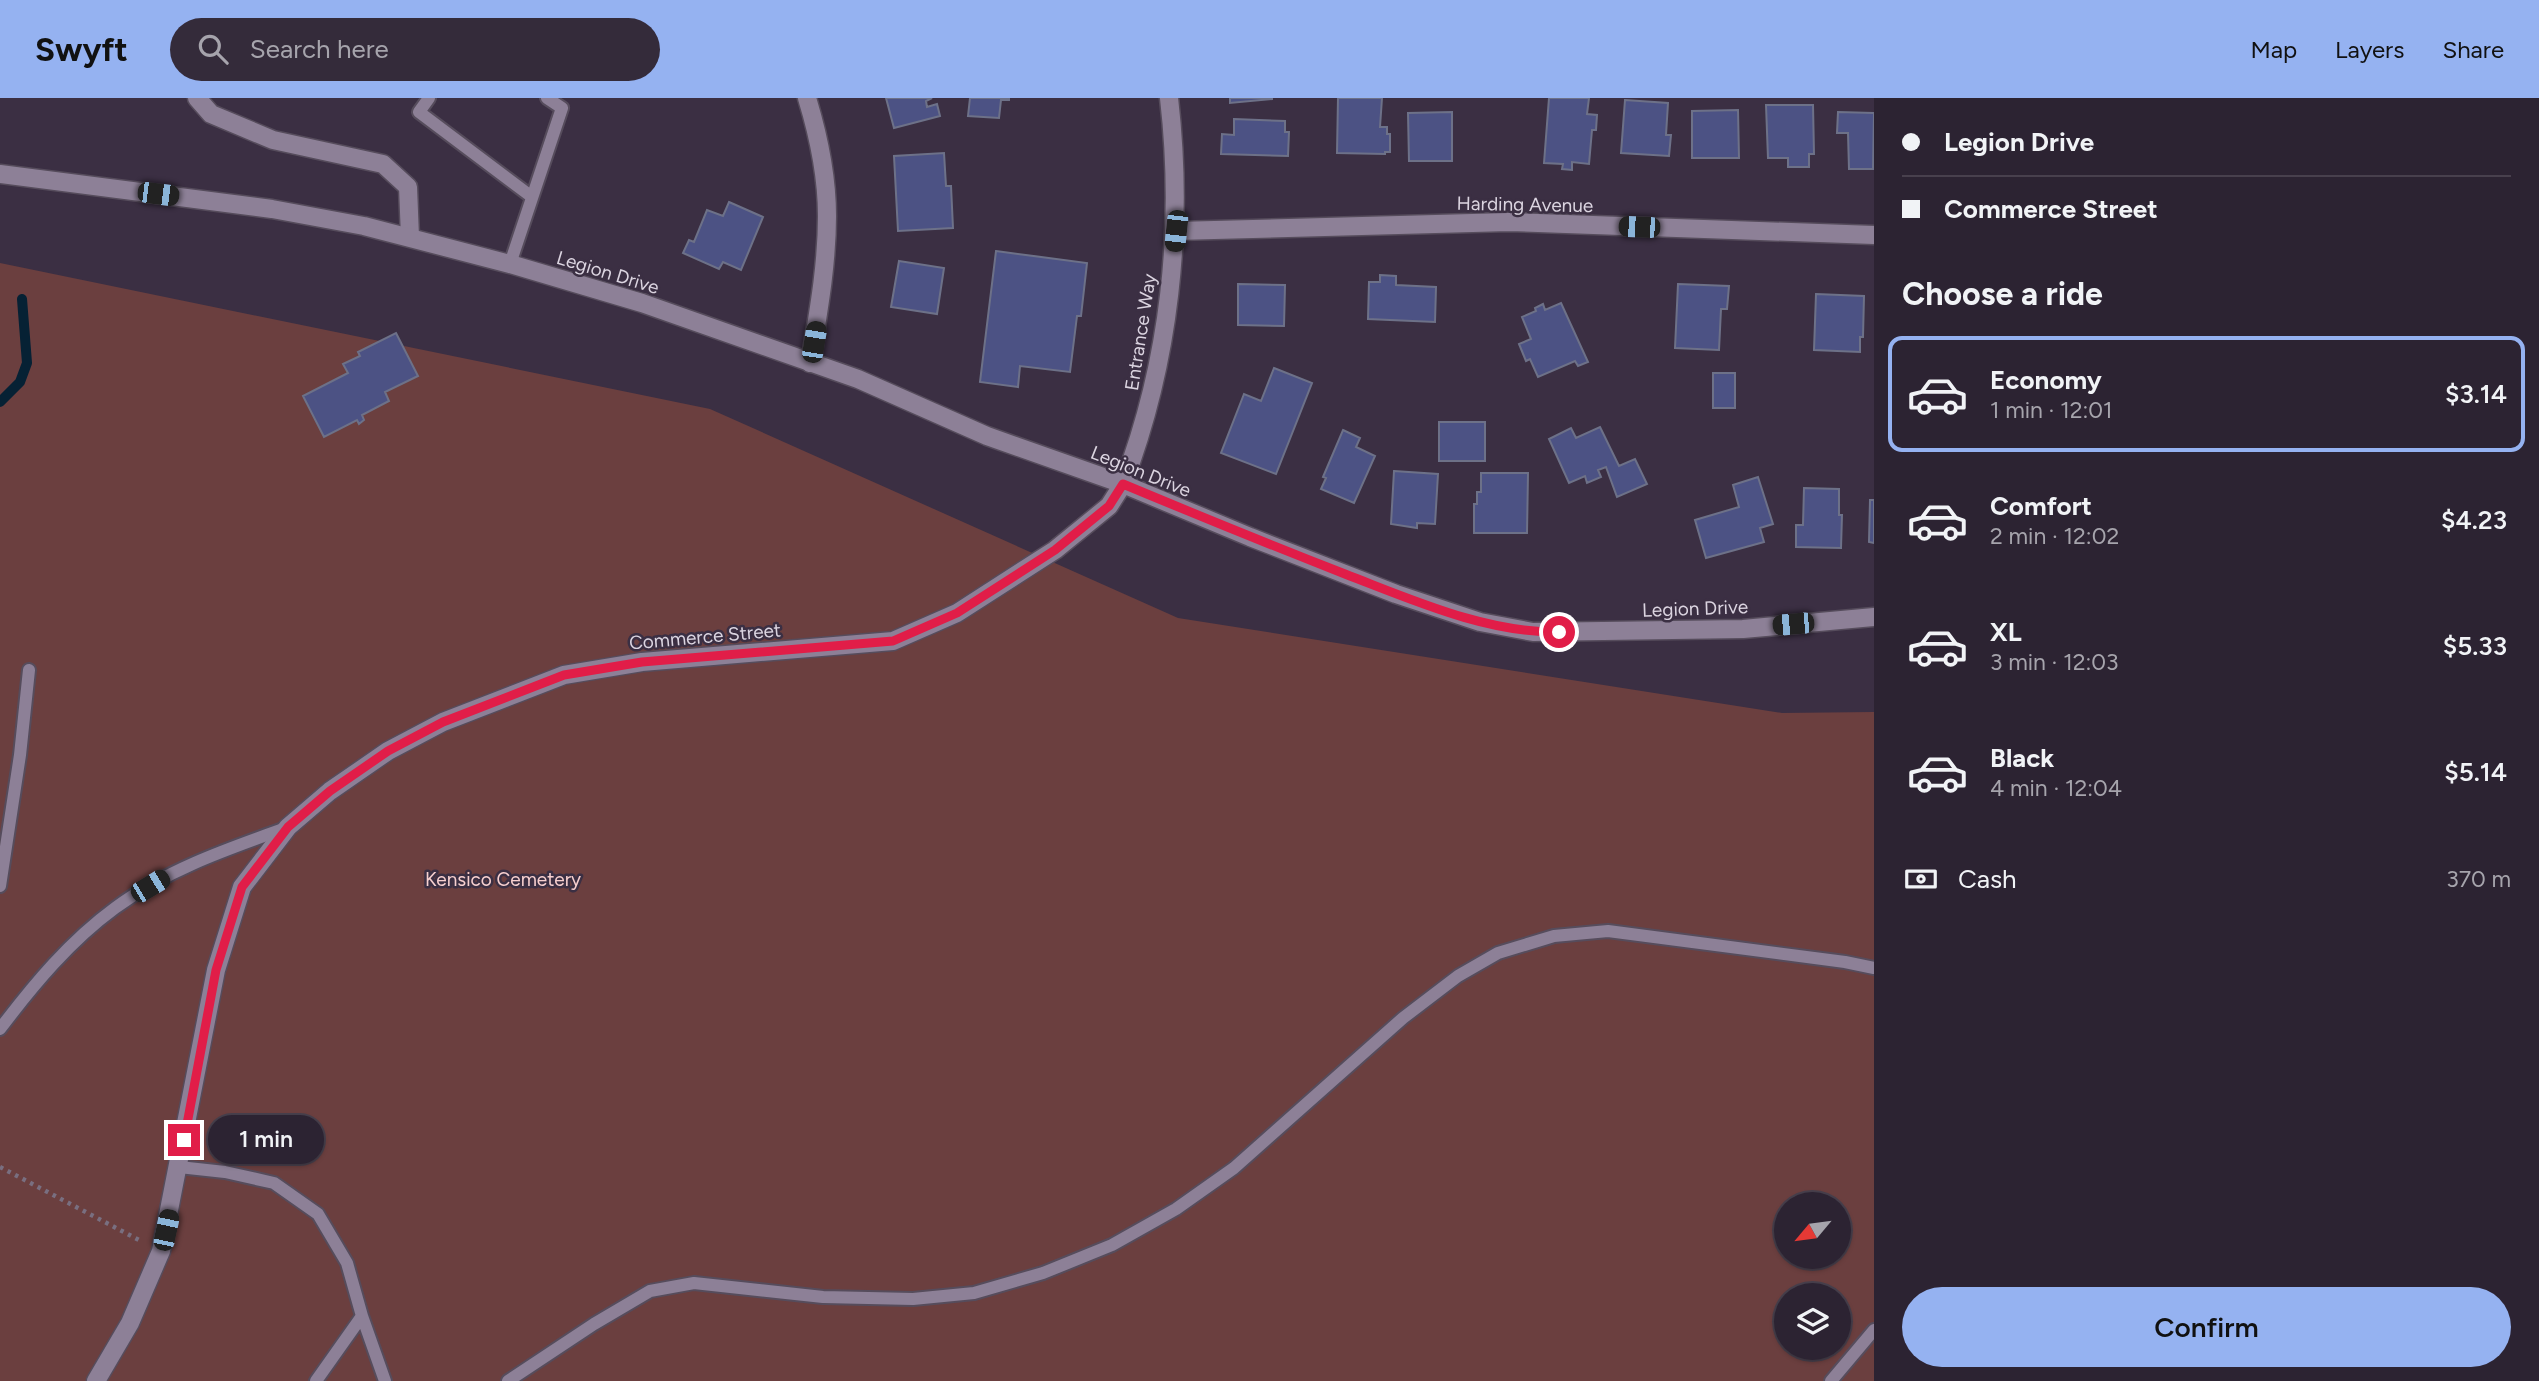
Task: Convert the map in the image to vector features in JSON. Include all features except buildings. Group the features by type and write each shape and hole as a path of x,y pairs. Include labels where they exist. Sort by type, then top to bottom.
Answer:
{"street":[{"path":"197,98 211,114 273,140 383,163 408,187 410,237"},
{"path":"807,98 817,131 827,214 823,279 810,363"},
{"name":"Entrance Way","path":"1123,484 1150,404 1165,330 1176,231 1175,154 1169,98"},
{"name":"Legion Drive","path":"0,174 272,209 410,237 642,303 858,379 987,436 1123,484 1396,593 1480,622 1533,632 1743,629 1874,617"},
{"name":"Harding Avenue","path":"1176,231 1509,222 1874,235"},
{"name":"Commerce Street","path":"96,1381 130,1323 161,1251 216,970 242,887 288,827 330,791 388,751 443,722 564,675 642,662 893,641 957,613 1055,550 1109,506 1123,484"}],"lane":[{"path":"429,98 419,113 532,197"},
{"path":"510,264 562,108 547,98"},
{"path":"0,886 20,755 29,670"},
{"path":"0,1029 33,986 70,946 116,907 168,875 214,854 288,827"},
{"path":"508,1381 594,1324 650,1291 694,1283 823,1297 913,1299 974,1293 1043,1273 1112,1245 1176,1209 1234,1168 1403,1018 1458,976 1498,953 1554,936 1608,931 1874,968"},
{"path":"179,1167 225,1172 274,1182 317,1214 347,1263 385,1381"},
{"path":"316,1381 362,1316"},
{"path":"1831,1381 1874,1330"}],"path":[{"path":"0,1167 161,1251"}],"green space":[{"name":"Kensico Cemetery","path":"0,263 710,409 1178,618 1782,713 1874,712 1874,1381 0,1381"}],"waterway":[{"path":"0,402 20,382 27,363 22,299"}],"route":[{"path":"184,1140 216,970 242,887 288,827 330,791 388,751 443,722 564,675 642,662 893,641 957,613 1055,550 1109,506 1123,484 1250,537 1438,608 1480,622 1533,632 1559,632"}]}
